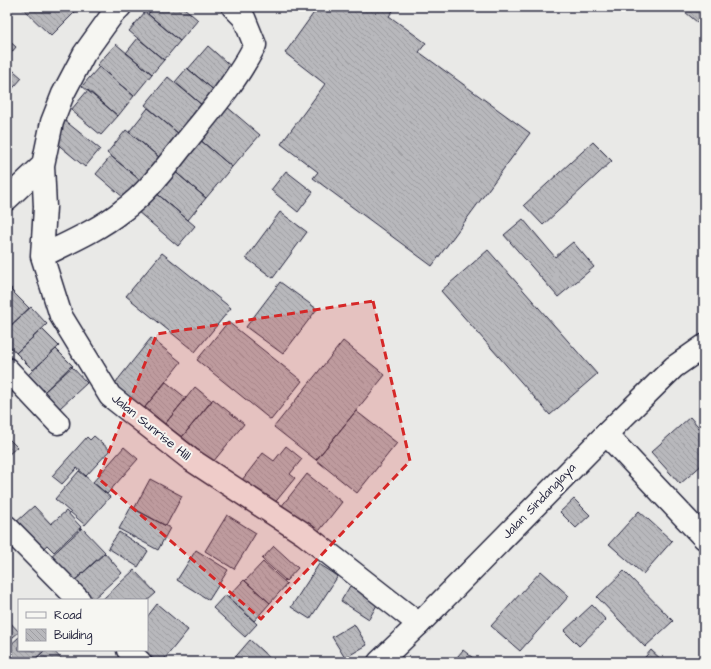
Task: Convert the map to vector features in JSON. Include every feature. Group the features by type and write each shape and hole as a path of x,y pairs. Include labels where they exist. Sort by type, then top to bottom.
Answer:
{"street":[{"name":"Jalan Sunrise Hill","path":"120,7 112,15 84,54 63,94 52,122 43,166 45,207 42,256 61,316 110,396 190,459 304,534 419,624"},
{"path":"42,256 97,229 122,212 144,194 208,115 247,61 255,44 244,18 233,7"},
{"path":"7,199 43,166"},
{"name":"Jalan Sindanglaya","path":"379,662 419,624 606,434 674,368 704,346"},
{"path":"7,369 58,424"},
{"path":"606,434 704,538"},
{"path":"7,527 78,599"},
{"path":"129,651 140,662"}],"highlighted area":[{"path":"373,301 410,461 261,619 98,478 157,334"}],"building":[{"path":"21,7 70,7 75,12 51,36"},
{"path":"70,7 80,7 75,12"},
{"path":"154,7 183,7 198,20 180,41 148,14"},
{"path":"318,7 395,8 389,16 426,43 419,52 530,133 432,266 313,178 318,172 281,144 325,84 285,53"},
{"path":"679,7 704,7 703,27"},
{"path":"145,12 180,41 164,60 129,31"},
{"path":"138,38 164,60 152,74 126,53"},
{"path":"7,39 16,47 7,58"},
{"path":"116,44 152,74 134,96 97,65"},
{"path":"208,46 234,69 215,91 188,69"},
{"path":"7,65 22,78 7,95"},
{"path":"99,67 134,96 118,116 82,86"},
{"path":"187,68 215,91 203,106 175,82"},
{"path":"168,77 203,106 179,134 145,105"},
{"path":"88,90 118,116 101,135 71,110"},
{"path":"226,106 260,135 232,167 199,139"},
{"path":"7,107 11,111 7,116"},
{"path":"148,108 179,134 159,157 129,132"},
{"path":"64,120 100,149 85,167 49,137"},
{"path":"126,130 159,157 140,180 107,153"},
{"path":"198,138 232,167 206,198 172,169"},
{"path":"593,142 612,161 543,225 524,205"},
{"path":"111,156 140,180 124,198 96,174"},
{"path":"173,170 206,198 188,220 155,192"},
{"path":"286,171 313,192 298,212 271,190"},
{"path":"154,191 195,226 178,246 137,211"},
{"path":"280,212 307,232 273,278 246,258"},
{"path":"523,219 555,257 573,242 594,267 558,297 504,235"},
{"path":"488,250 597,374 550,415 441,291"},
{"path":"162,253 231,308 195,352 126,296"},
{"path":"280,282 317,309 283,354 246,327"},
{"path":"7,284 12,289 7,294"},
{"path":"11,290 29,308 7,329 7,294"},
{"path":"31,307 47,324 16,353 7,343 7,329"},
{"path":"228,322 302,381 271,420 197,360"},
{"path":"42,329 59,346 33,370 16,353"},
{"path":"151,338 181,362 142,411 112,387"},
{"path":"343,341 385,375 316,460 274,427"},
{"path":"56,349 73,366 44,392 28,375"},
{"path":"71,366 87,383 60,408 44,392"},
{"path":"166,382 186,398 165,424 145,407"},
{"path":"195,387 212,401 182,437 165,424"},
{"path":"213,399 244,424 213,462 182,437"},
{"path":"356,411 397,443 357,493 316,460"},
{"path":"690,417 704,433 704,463 680,484 651,452"},
{"path":"94,436 110,450 86,476 77,468 62,484 52,476 87,437 90,440"},
{"path":"7,437 17,447 7,456"},
{"path":"286,446 302,459 290,474 295,478 273,505 242,480 263,453 274,461"},
{"path":"124,447 138,459 107,494 93,482"},
{"path":"79,471 110,497 85,525 55,499"},
{"path":"307,474 342,502 316,535 281,507"},
{"path":"150,479 182,496 166,526 134,509"},
{"path":"574,499 590,515 576,528 560,512"},
{"path":"34,506 51,524 66,511 81,527 54,552 47,545 39,552 14,524"},
{"path":"131,507 170,528 158,550 119,529"},
{"path":"639,511 672,541 643,574 609,544"},
{"path":"227,515 256,533 234,569 205,551"},
{"path":"82,528 105,552 72,583 49,558"},
{"path":"119,532 148,551 138,567 108,548"},
{"path":"274,546 298,568 286,581 262,559"},
{"path":"196,550 228,570 209,600 177,580"},
{"path":"105,553 122,573 93,599 86,599 72,583"},
{"path":"263,562 287,584 270,603 245,581"},
{"path":"319,564 338,576 310,619 291,607"},
{"path":"134,570 156,593 148,600 103,599"},
{"path":"541,571 569,596 520,651 491,626"},
{"path":"624,571 673,621 645,647 597,597"},
{"path":"244,580 270,603 254,621 228,597"},
{"path":"350,586 378,603 369,619 341,601"},
{"path":"225,595 257,624 245,637 213,608"},
{"path":"157,604 188,630 162,662 157,662 144,651 148,651 148,616"},
{"path":"592,605 606,620 579,646 564,631"},
{"path":"7,619 18,633 7,642"},
{"path":"354,624 367,645 345,658 332,637"},
{"path":"18,638 18,651 44,651 32,662 7,662 7,648"},
{"path":"250,640 274,662 231,662"},
{"path":"463,650 478,662 453,662"},
{"path":"651,650 664,662 641,662"},
{"path":"44,651 54,651 64,662 32,662"},
{"path":"695,656 701,662 689,662"},
{"path":"635,658 640,662 631,662"}]}
